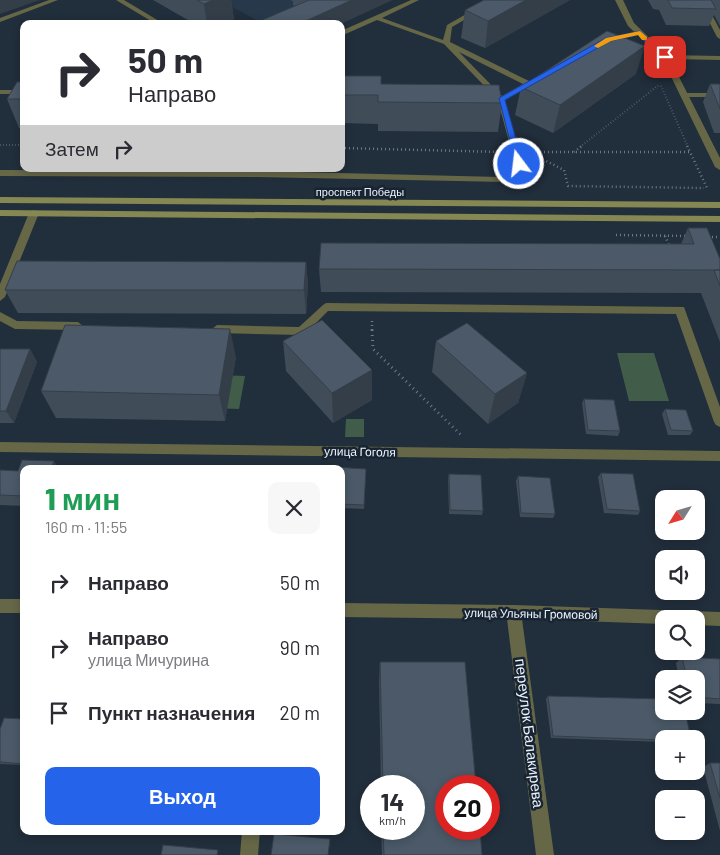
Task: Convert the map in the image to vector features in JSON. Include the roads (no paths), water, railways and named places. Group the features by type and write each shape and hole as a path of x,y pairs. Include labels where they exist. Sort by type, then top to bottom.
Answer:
{"main road":[{"name":"проспект Победы","path":"0,200 252,204 720,205"},
{"name":"проспект Победы","path":"0,213 720,219"}],"street":[{"path":"618,0 631,24 665,57 720,167"},
{"path":"665,57 720,58"},
{"path":"0,296 34,213"},
{"name":"улица Гоголя","path":"0,447 720,456"},
{"path":"0,606 20,606"},
{"name":"улица Ульяны Громовой","path":"345,610 514,612 720,619"},
{"name":"переулок Балакирева","path":"514,612 545,855"},
{"path":"248,855 250,835"}],"lane":[{"path":"0,20 55,0"},
{"path":"119,0 154,20"},
{"path":"345,32 416,0"},
{"path":"446,43 449,26 496,0"},
{"path":"701,0 720,36"},
{"path":"377,18 446,43 529,84"},
{"path":"602,43 608,39 640,33"},
{"path":"0,173 315,172 502,180 519,164 501,99 446,43"},
{"path":"483,99 501,99 544,76"},
{"path":"0,92 20,92"},
{"path":"684,96 720,96"},
{"path":"202,328 300,330 326,307 680,310 720,422"},
{"path":"0,316 15,325 84,326"}]}
